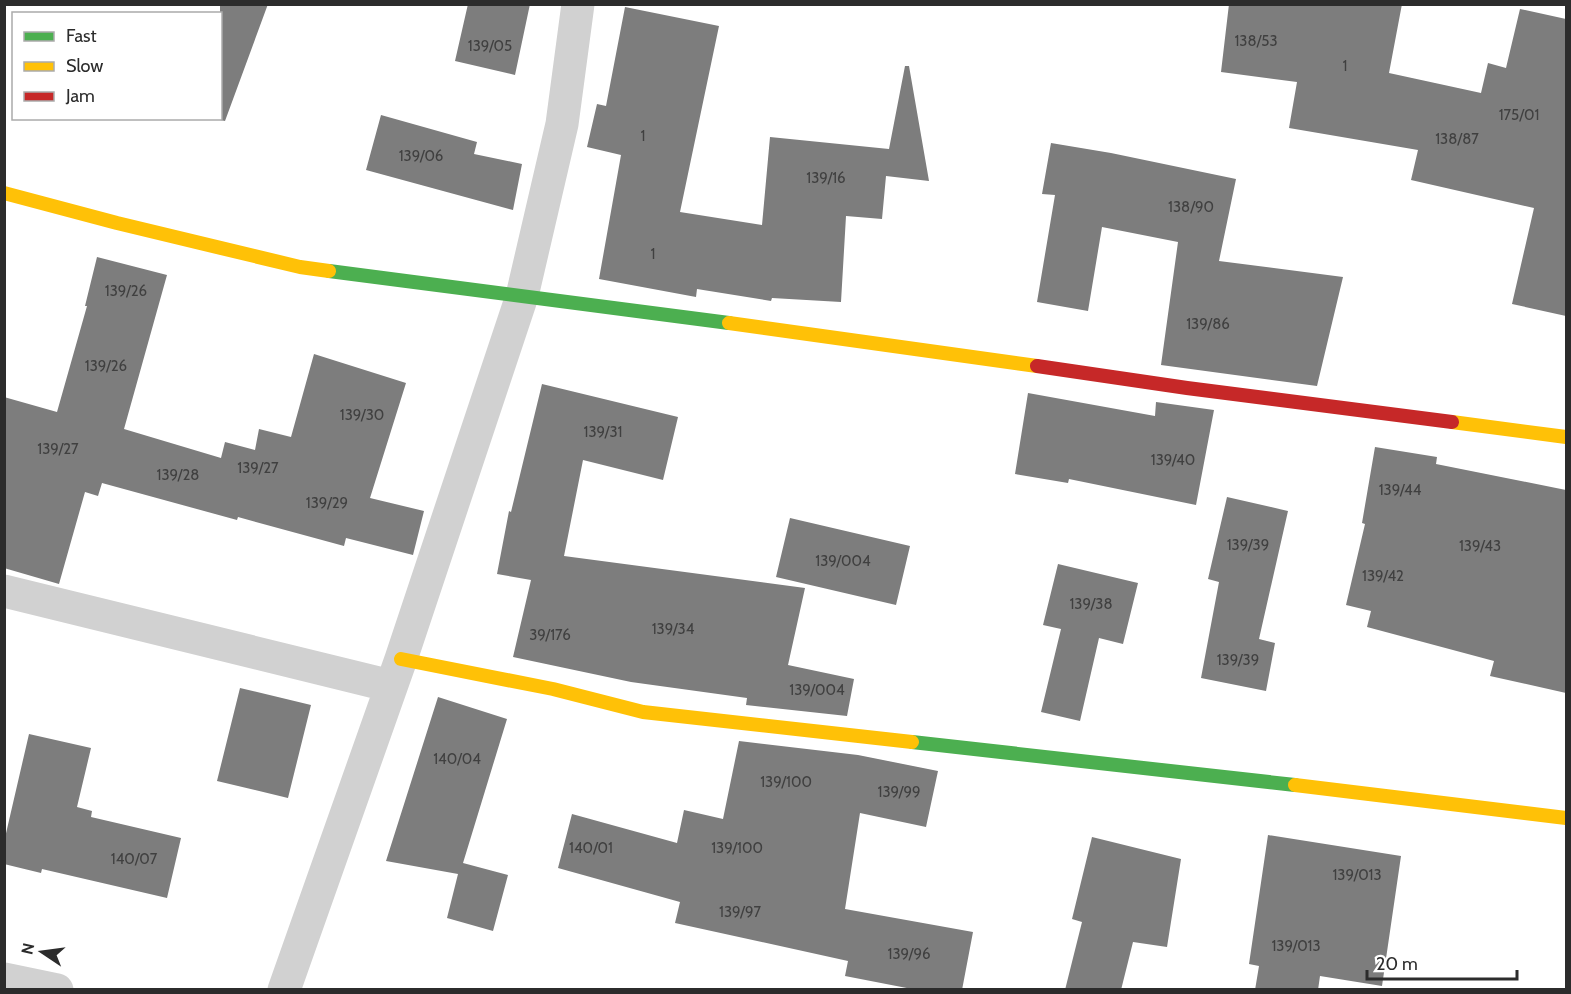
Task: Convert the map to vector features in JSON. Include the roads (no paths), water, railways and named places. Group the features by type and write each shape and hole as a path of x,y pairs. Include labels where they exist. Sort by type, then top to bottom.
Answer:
{"street":[{"path":"284,990 396,672 522,297 562,124 578,4"},
{"path":"4,193 300,267 900,346 1187,388 1566,437"},
{"path":"4,591 396,672 554,689 643,712 1178,771 1566,818"},
{"path":"4,979 57,990"}]}
